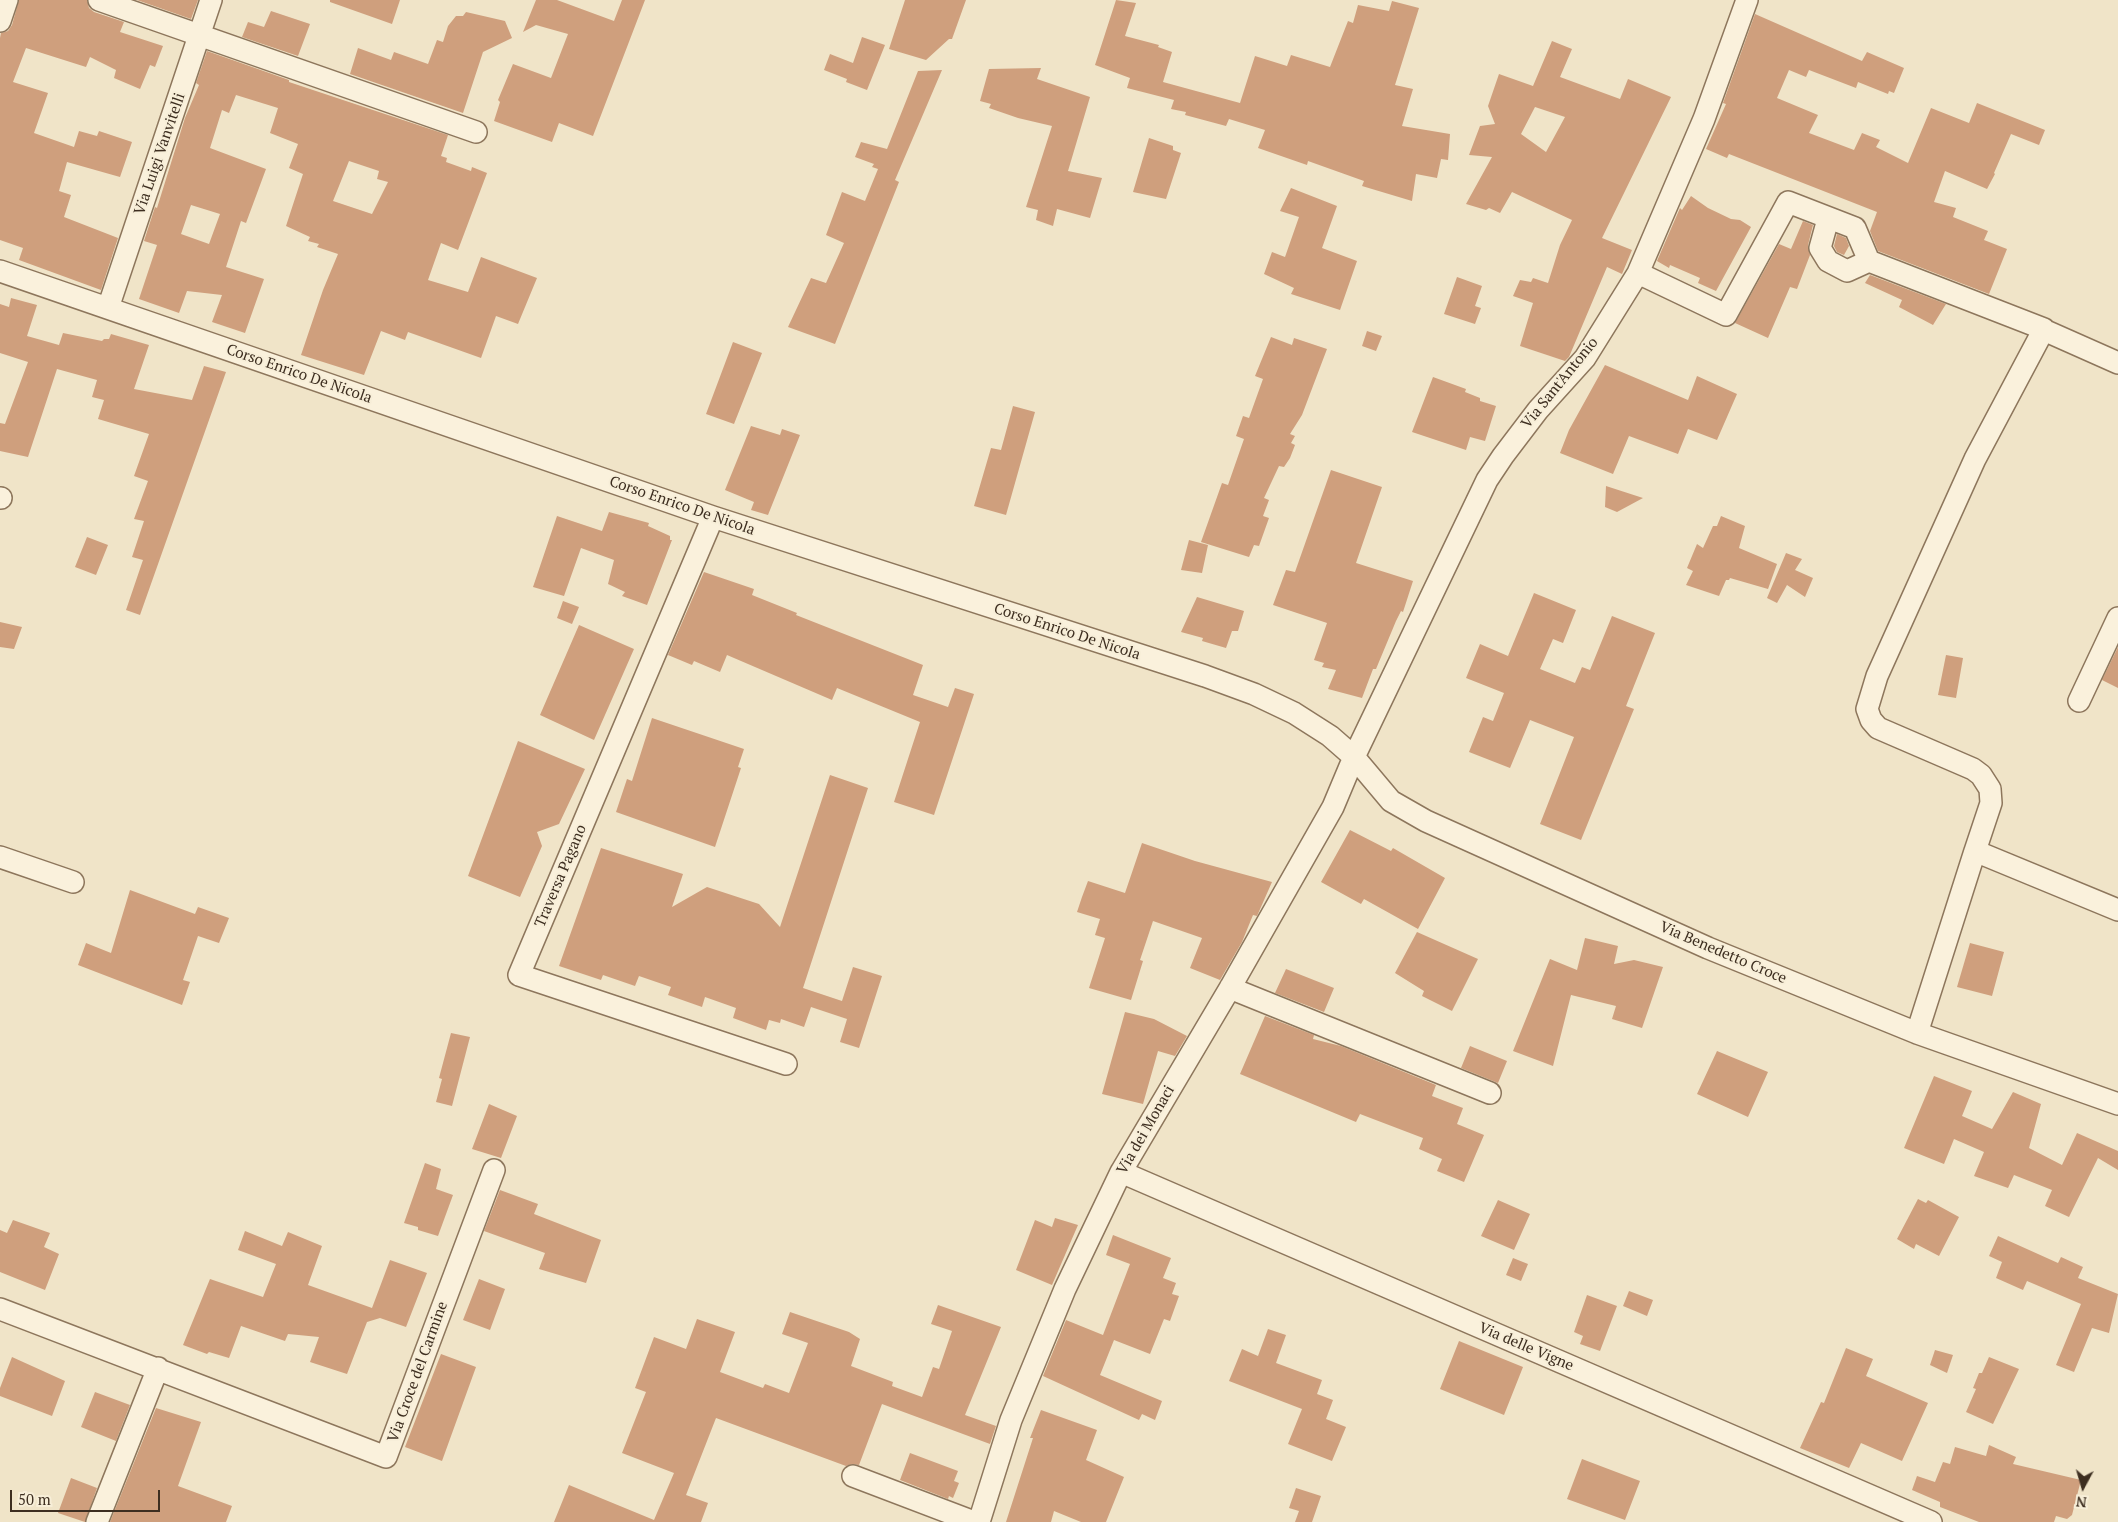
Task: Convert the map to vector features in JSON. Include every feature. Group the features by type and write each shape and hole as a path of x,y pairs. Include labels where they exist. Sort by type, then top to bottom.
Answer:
{"street":[{"path":"0,21 7,0"},
{"path":"99,0 476,132"},
{"name":"Via Luigi Vanvitelli","path":"108,308 211,0"},
{"name":"Via Sant'Antonio","path":"1354,757 1487,480 1538,410 1585,358 1638,273 1704,119 1747,0"},
{"path":"1638,273 1726,315 1788,202 1855,228 1869,261"},
{"path":"1828,219 1820,248 1828,261 1847,271 1869,261 2044,329 1975,459 1877,676 1867,709 1870,720 1878,728 1973,769 1981,775 1990,789 1991,803 1917,1033"},
{"name":"Corso Enrico De Nicola","path":"0,271 713,517 1205,676 1254,694 1294,713 1323,731 1354,757"},
{"path":"2046,331 2118,363"},
{"name":"Traversa Pagano","path":"713,517 518,975 786,1064"},
{"path":"2079,701 2118,618"},
{"name":"Via dei Monaci","path":"979,1522 1009,1426 1065,1289 1120,1172 1230,988 1333,807 1354,757"},
{"name":"Via Benedetto Croce","path":"1354,757 1391,801 1426,821 1708,948 1917,1033 2118,1104"},
{"path":"1975,851 2118,910"},
{"path":"0,858 74,882"},
{"path":"1230,988 1490,1093"},
{"name":"Via Croce del Carmine","path":"0,1309 386,1457 494,1170"},
{"name":"Via delle Vigne","path":"1120,1172 1931,1522"},
{"path":"97,1522 158,1368"},
{"path":"853,1476 974,1522"}],"building":[{"path":"19,0 87,0 89,8 94,12 124,22 120,32 163,46 155,67 150,65 140,89 114,78 116,70 90,57 86,67 26,48 13,82 48,93 34,133 74,147 79,131 97,136 99,131 132,142 120,177 67,162 59,191 71,195 64,217 118,238 101,290 19,260 23,248 0,240 0,38 1,33 8,31 12,25"},
{"path":"137,0 198,0 191,19"},
{"path":"330,0 400,0 392,24 330,2"},
{"path":"536,0 557,0 614,21 622,0 645,0 593,136 559,123 552,142 494,121 500,102 498,100 513,64 551,78 568,34 536,25 523,32"},
{"path":"905,0 966,0 952,39 949,39 926,60 889,49"},
{"path":"1116,0 1136,3 1125,36 1159,45 1158,47 1172,52 1163,82 1240,103 1255,56 1287,66 1291,55 1330,67 1348,21 1353,23 1358,5 1389,11 1392,1 1419,8 1395,85 1413,89 1402,126 1450,134 1448,160 1441,159 1437,178 1416,174 1412,201 1362,186 1364,181 1308,161 1307,165 1258,148 1265,130 1229,119 1226,126 1185,115 1186,112 1171,109 1174,100 1127,88 1130,78 1095,65"},
{"path":"271,11 310,24 298,56 242,37 248,22 264,27"},
{"path":"466,12 505,21 512,38 483,52 463,113 350,74 358,48 391,60 394,52 428,64 437,40 443,42 448,26 456,16 463,16"},
{"path":"1755,14 1862,61 1867,52 1904,68 1894,93 1889,91 1888,94 1858,82 1856,88 1809,70 1806,77 1789,70 1777,98 1818,115 1809,133 1854,150 1862,133 1880,140 1876,147 1908,163 1931,108 1969,123 1977,103 2045,130 2039,145 2011,134 1987,189 1945,171 1934,202 1956,208 1953,217 1988,231 1984,240 2007,249 1989,294 1878,251 1870,231 1877,212 1729,154 1727,158 1706,149 1726,104 1723,103"},
{"path":"862,37 885,45 867,90 846,82 847,79 824,70 830,54 853,63"},
{"path":"1552,41 1572,49 1560,77 1620,99 1628,79 1671,97 1602,238 1632,250 1622,274 1607,267 1569,357 1565,361 1520,346 1533,303 1513,296 1520,280 1531,282 1533,278 1548,283 1560,245 1572,220 1512,192 1500,213 1489,208 1486,210 1466,204 1492,157 1469,155 1480,126 1495,124 1488,106 1499,74 1533,86","holes":["1535,107 1565,117 1546,152 1521,134"]},
{"path":"207,51 289,80 289,82 448,135 441,156 447,158 446,162 471,171 472,167 487,173 458,250 441,243 428,280 468,292 481,257 537,278 518,324 496,316 481,358 408,332 405,340 381,331 364,375 301,355 323,290 338,254 317,247 319,244 308,241 310,237 286,226 303,174 289,168 298,144 270,133 278,108 236,95 229,113 222,110 210,148 266,169 246,223 241,221 226,267 264,279 245,333 212,322 222,295 187,291 179,313 139,299 157,245 144,241 155,207 157,208 185,118 199,85 196,83","holes":["349,161 379,171 377,179 388,182 372,214 333,201","191,205 220,214 209,244 181,234"]},
{"path":"1041,68 1037,79 1090,97 1068,171 1102,178 1090,218 1057,209 1053,226 1036,220 1038,210 1026,207 1052,126 1018,118 989,108 991,104 980,101 989,69"},
{"path":"942,70 895,180 899,182 835,344 788,327 811,278 826,283 844,243 826,235 842,192 865,201 878,169 872,167 874,164 855,157 861,142 887,149 918,71"},
{"path":"1149,138 1173,146 1173,150 1181,153 1166,199 1133,192"},
{"path":"1291,188 1337,206 1322,248 1357,261 1340,310 1291,294 1294,288 1264,274 1272,252 1285,257 1299,217 1280,211"},
{"path":"1691,196 1708,208 1731,219 1740,220 1751,227 1716,291 1698,283 1700,278 1670,265 1669,268 1657,261 1680,208 1682,210"},
{"path":"1803,221 1813,225 1808,245 1810,255 1797,289 1790,287 1768,338 1735,323 1779,244 1791,249"},
{"path":"1837,234 1846,238 1849,246 1844,255 1837,252 1834,246"},
{"path":"1870,275 1946,304 1933,325 1899,307 1902,300 1865,283"},
{"path":"1457,277 1482,286 1475,306 1481,308 1475,324 1444,314"},
{"path":"11,298 37,305 27,336 59,345 63,333 102,341 109,339 111,334 149,345 134,389 192,400 204,366 226,372 140,615 126,610 143,560 132,557 144,521 134,519 148,481 134,476 149,434 98,419 104,400 92,397 97,380 57,369 28,457 0,451 0,423 5,424 28,362 0,353 0,304 9,307"},
{"path":"1367,331 1382,336 1376,351 1362,346"},
{"path":"1271,337 1292,345 1294,338 1327,349 1302,415 1290,434 1295,436 1291,443 1295,445 1290,458 1284,467 1279,466 1264,498 1269,500 1263,516 1269,518 1259,546 1254,545 1249,557 1201,542 1222,483 1228,485 1244,439 1236,436 1243,416 1249,418 1263,379 1255,376"},
{"path":"733,342 762,353 734,424 706,414"},
{"path":"1605,365 1688,400 1697,376 1737,394 1717,440 1688,429 1678,454 1629,436 1613,474 1560,453 1569,430"},
{"path":"1433,377 1466,389 1465,392 1480,398 1480,401 1496,406 1485,441 1470,437 1466,450 1412,432"},
{"path":"1013,406 1035,412 1006,515 974,506 991,448 1001,450"},
{"path":"751,426 780,435 782,429 800,435 768,515 751,510 754,502 725,490"},
{"path":"1331,470 1382,487 1356,563 1413,581 1403,612 1401,611 1396,621 1376,669 1373,669 1362,698 1328,689 1336,670 1322,667 1324,663 1314,660 1327,623 1273,605 1286,570 1295,572"},
{"path":"1606,486 1643,498 1617,512 1605,507"},
{"path":"609,512 649,523 648,526 670,536 670,540 672,540 647,605 622,596 625,592 608,584 614,560 581,548 564,596 533,587 557,516 602,531"},
{"path":"1721,516 1745,526 1739,548 1777,564 1768,589 1730,578 1726,580 1719,596 1686,585 1693,571 1687,568 1697,544 1703,548 1713,526 1717,526"},
{"path":"87,537 108,545 96,575 75,567"},
{"path":"1189,540 1208,545 1202,573 1181,570"},
{"path":"1786,553 1802,559 1795,570 1813,578 1805,597 1787,585 1777,603 1767,598"},
{"path":"704,572 754,589 752,595 797,613 796,615 923,665 913,695 948,707 955,688 974,694 934,815 894,802 920,722 837,688 832,700 727,655 720,672 694,661 692,665 668,655"},
{"path":"1534,593 1576,610 1563,643 1553,639 1540,669 1575,683 1582,667 1590,670 1612,616 1655,633 1626,706 1634,709 1581,840 1540,824 1574,737 1530,720 1510,768 1469,752 1483,717 1493,721 1504,693 1466,678 1480,644 1508,656"},
{"path":"1197,597 1244,611 1238,631 1232,631 1226,648 1202,641 1203,638 1181,632"},
{"path":"563,601 579,607 572,624 557,618"},
{"path":"0,622 22,627 14,649 0,647"},
{"path":"579,625 634,649 594,740 540,715"},
{"path":"2118,647 2118,688 2102,680"},
{"path":"1946,655 1963,658 1956,698 1938,695"},
{"path":"652,718 744,749 738,767 741,768 715,847 616,812 627,779 632,781"},
{"path":"518,741 585,769 559,824 537,832 542,846 520,897 468,876"},
{"path":"830,775 868,788 803,988 842,1001 853,967 882,976 859,1048 840,1042 847,1019 811,1007 804,1027 781,1019 780,1023 769,1020 766,1030 733,1018 736,1008 705,997 702,1007 668,995 671,987 639,976 635,986 603,975 601,980 559,966 601,848 683,874 672,907 707,887 759,904 780,927"},
{"path":"1350,830 1391,851 1393,848 1445,878 1418,929 1364,899 1361,904 1321,882"},
{"path":"1142,843 1195,861 1272,882 1257,916 1253,915 1242,942 1220,980 1190,968 1202,938 1153,921 1140,960 1143,961 1131,1000 1089,988 1105,938 1095,935 1100,919 1077,912 1082,897 1088,881 1125,893"},
{"path":"130,890 195,914 198,907 229,918 219,943 198,936 183,980 190,982 182,1005 78,965 86,943 111,953"},
{"path":"1417,932 1478,959 1452,1011 1422,996 1424,991 1395,973"},
{"path":"1585,938 1618,946 1614,964 1634,960 1663,967 1642,1028 1612,1019 1616,1006 1571,995 1553,1066 1513,1051 1550,959 1577,970"},
{"path":"1970,943 2004,952 1992,996 1957,987"},
{"path":"1286,969 1334,988 1324,1012 1275,993"},
{"path":"1125,1012 1154,1019 1187,1036 1175,1056 1158,1051 1143,1104 1102,1094"},
{"path":"1265,1016 1314,1035 1313,1039 1341,1046 1436,1085 1432,1096 1463,1108 1457,1124 1484,1135 1464,1182 1437,1171 1442,1159 1419,1149 1423,1138 1360,1114 1356,1122 1240,1074"},
{"path":"451,1033 470,1037 452,1106 436,1102 442,1079 439,1078"},
{"path":"1470,1046 1507,1061 1498,1083 1461,1068"},
{"path":"1717,1051 1768,1072 1748,1117 1697,1094"},
{"path":"1934,1076 1972,1091 1962,1116 1992,1129 2013,1092 2041,1104 2029,1148 2062,1165 2077,1133 2118,1151 2118,1170 2098,1158 2069,1217 2045,1206 2052,1190 2014,1175 2008,1188 1974,1176 1984,1152 1954,1139 1944,1164 1904,1148"},
{"path":"489,1104 517,1116 501,1158 472,1149"},
{"path":"425,1163 441,1169 436,1189 453,1195 438,1236 418,1230 418,1227 404,1223"},
{"path":"500,1190 538,1204 534,1214 601,1240 586,1283 539,1269 545,1253 484,1231"},
{"path":"1918,1199 1926,1203 1928,1200 1959,1217 1939,1256 1916,1244 1914,1249 1897,1239"},
{"path":"1498,1200 1530,1214 1514,1250 1481,1236"},
{"path":"1055,1218 1078,1225 1052,1285 1016,1270 1035,1220 1052,1227"},
{"path":"13,1220 50,1233 44,1247 59,1254 45,1290 0,1272 0,1230 7,1233"},
{"path":"245,1231 282,1246 288,1232 322,1246 308,1285 372,1308 390,1260 427,1273 406,1327 380,1318 367,1322 347,1374 310,1362 319,1337 288,1334 285,1341 241,1326 229,1358 209,1352 207,1354 183,1345 210,1279 263,1297 276,1264 238,1250"},
{"path":"1113,1235 1171,1258 1163,1278 1176,1283 1172,1294 1179,1296 1170,1321 1164,1319 1150,1354 1114,1340 1100,1375 1162,1401 1155,1420 1142,1414 1139,1420 1043,1376 1066,1320 1103,1335 1130,1264 1106,1255"},
{"path":"1998,1236 2058,1263 2061,1257 2083,1267 2078,1278 2118,1294 2109,1333 2092,1328 2074,1372 2056,1365 2081,1304 2027,1281 2023,1290 1996,1278 2002,1262 1989,1256"},
{"path":"1513,1258 1528,1264 1521,1281 1506,1275"},
{"path":"479,1279 505,1289 490,1330 463,1320"},
{"path":"1629,1291 1653,1300 1647,1316 1623,1306"},
{"path":"1587,1295 1617,1306 1600,1351 1580,1344 1583,1336 1574,1332"},
{"path":"938,1305 1001,1327 965,1415 996,1426 990,1444 882,1404 859,1465 852,1464 846,1466 716,1418 686,1495 708,1503 701,1522 554,1522 569,1485 654,1520 674,1473 622,1453 646,1392 635,1388 654,1337 686,1349 697,1319 735,1332 720,1372 763,1388 765,1384 789,1393 808,1343 782,1334 790,1312 849,1332 860,1339 851,1366 893,1382 892,1386 922,1397 933,1367 939,1369 952,1331 931,1324"},
{"path":"1268,1329 1286,1335 1276,1363 1322,1380 1317,1394 1333,1400 1326,1419 1346,1427 1332,1461 1288,1444 1302,1409 1229,1381 1242,1349 1258,1356"},
{"path":"1459,1341 1523,1367 1504,1415 1440,1389"},
{"path":"1846,1348 1873,1359 1866,1376 1928,1403 1902,1461 1861,1443 1849,1468 1800,1448 1821,1402 1824,1403"},
{"path":"1935,1350 1953,1355 1947,1373 1930,1365"},
{"path":"441,1354 476,1367 442,1461 405,1447"},
{"path":"12,1357 65,1381 52,1416 0,1396 0,1388"},
{"path":"1989,1357 2019,1369 1993,1424 1966,1412 1976,1389 1973,1388 1979,1373 1982,1373"},
{"path":"95,1392 130,1405 116,1441 81,1427"},
{"path":"156,1408 201,1422 178,1486 232,1506 226,1522 110,1522"},
{"path":"1041,1410 1097,1430 1086,1460 1124,1477 1106,1522 1081,1522 1054,1511 1051,1522 1006,1522 1033,1438 1030,1438"},
{"path":"1989,1445 2016,1457 2013,1464 2081,1480 2072,1515 2067,1519 2056,1516 2054,1522 1979,1522 1940,1507 1940,1502 1912,1490 1917,1476 1935,1482 1943,1462 1950,1464 1955,1447 1986,1456"},
{"path":"910,1453 958,1471 954,1481 959,1483 953,1498 949,1496 948,1499 900,1480"},
{"path":"1582,1459 1640,1481 1625,1520 1567,1499"},
{"path":"71,1478 97,1488 85,1522 58,1513"},
{"path":"1296,1488 1321,1496 1312,1522 1295,1522 1299,1511 1289,1508"}]}
